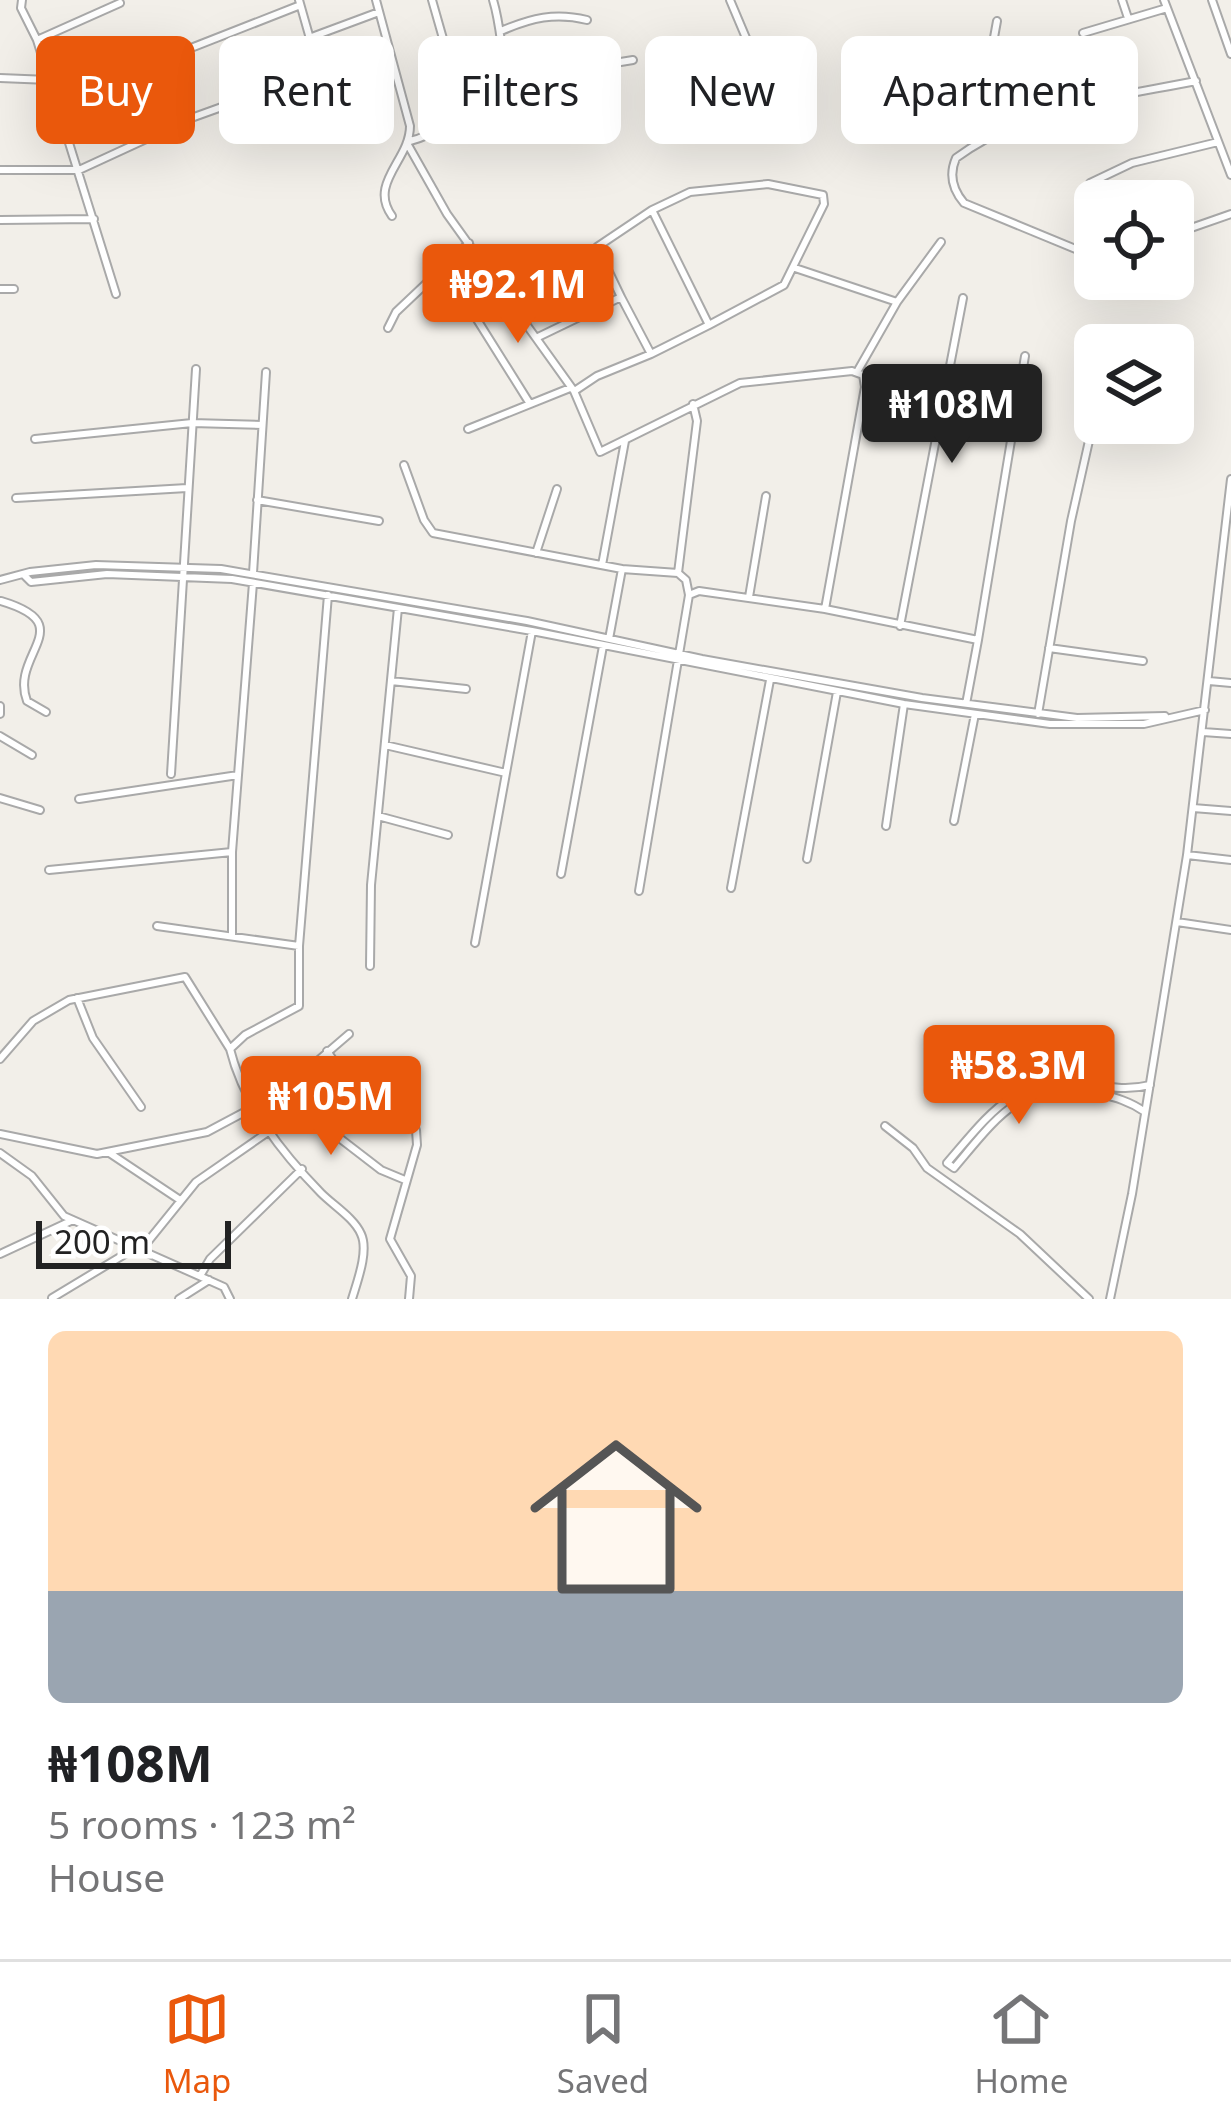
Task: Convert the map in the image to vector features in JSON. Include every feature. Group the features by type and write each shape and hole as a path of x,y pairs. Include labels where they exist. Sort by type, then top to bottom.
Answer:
{"street":[{"path":"22,0 21,8 36,38"},
{"path":"376,0 410,126 409,143 383,191 392,216"},
{"path":"432,0 442,36"},
{"path":"493,0 501,36"},
{"path":"561,0 567,15"},
{"path":"730,0 745,36"},
{"path":"1122,0 1128,18"},
{"path":"195,45 300,2 308,36"},
{"path":"1213,2 1231,54"},
{"path":"46,36 120,3"},
{"path":"1083,33 1166,4 1231,175"},
{"path":"314,36 379,12"},
{"path":"501,31 532,18 567,15 587,20"},
{"path":"994,36 997,21"},
{"path":"621,62 633,60"},
{"path":"0,78 36,79"},
{"path":"1138,89 1196,81"},
{"path":"0,170 79,170 219,108"},
{"path":"409,143 418,140"},
{"path":"1096,180 1132,163 1217,142"},
{"path":"409,143 447,214 573,389 597,450 605,452 740,382 863,375 865,387 825,609"},
{"path":"70,144 116,294"},
{"path":"977,144 959,154 951,171 957,195 972,208 1074,249"},
{"path":"468,429 573,389 597,376 651,353 709,325 776,291 795,268 824,204 818,191 768,184 677,196 597,247 651,353"},
{"path":"652,210 709,325"},
{"path":"1194,227 1231,214"},
{"path":"0,220 94,219"},
{"path":"857,372 897,302 941,242"},
{"path":"388,328 397,312 469,243"},
{"path":"795,268 897,302"},
{"path":"0,289 14,289"},
{"path":"536,338 621,297"},
{"path":"900,626 963,298"},
{"path":"471,310 530,404"},
{"path":"954,821 1025,356"},
{"path":"171,774 196,369"},
{"path":"253,573 266,372"},
{"path":"678,573 697,421 693,404"},
{"path":"35,439 192,423 262,425"},
{"path":"602,566 626,441"},
{"path":"1038,714 1088,444"},
{"path":"404,465 433,533 602,566 678,573 686,580 689,595 680,659 639,891"},
{"path":"1110,1299 1187,855 1231,479"},
{"path":"16,498 187,488"},
{"path":"536,553 557,489"},
{"path":"749,597 766,496"},
{"path":"257,500 379,520"},
{"path":"107,574 108,564"},
{"path":"46,712 27,701 22,681 42,637 41,628 29,614 0,601 1,580 52,568 108,564 291,584 609,639 680,659"},
{"path":"609,639 622,569"},
{"path":"25,576 31,582 107,574 253,573 328,595 398,608 415,606 602,646 969,710 1102,727 1155,722 1168,716"},
{"path":"232,935 232,851 253,583"},
{"path":"689,595 699,591 749,597 978,640"},
{"path":"230,1049 245,1035 296,1010 328,595"},
{"path":"370,965 371,885 398,608"},
{"path":"475,944 532,631"},
{"path":"561,874 602,646"},
{"path":"1049,648 1142,661"},
{"path":"731,888 771,675"},
{"path":"391,681 466,689"},
{"path":"1209,681 1231,683"},
{"path":"838,687 904,704 1102,719 1205,710"},
{"path":"807,860 838,687"},
{"path":"886,826 904,704"},
{"path":"1203,732 1231,734"},
{"path":"0,736 32,755"},
{"path":"385,745 506,773"},
{"path":"79,799 238,775"},
{"path":"0,798 40,810"},
{"path":"1193,808 1231,811"},
{"path":"378,816 448,835"},
{"path":"49,870 232,851"},
{"path":"1187,855 1231,860"},
{"path":"1177,922 1231,930"},
{"path":"158,926 299,946"},
{"path":"0,1059 33,1021 77,998 185,977 230,1049 268,1132 360,1230 364,1240 352,1299"},
{"path":"77,998 93,1038 141,1107"},
{"path":"0,1134 97,1154 208,1132 280,1094 349,1034"},
{"path":"327,1051 345,1077 416,1130 417,1144 390,1239 411,1276 410,1299"},
{"path":"989,1121 953,1168 949,1166 947,1163 989,1121 1014,1098 1043,1083 1124,1091 1150,1085"},
{"path":"1060,1085 1122,1098 1145,1112"},
{"path":"280,1094 381,1169 406,1181"},
{"path":"885,1126 913,1148 928,1168 1020,1234 1089,1299"},
{"path":"52,1298 138,1249 196,1182 268,1132"},
{"path":"108,1152 181,1201"},
{"path":"0,1153 32,1176 64,1216 224,1287 230,1299"},
{"path":"179,1299 204,1278 210,1259 302,1169"},
{"path":"0,1255 73,1220"}]}
